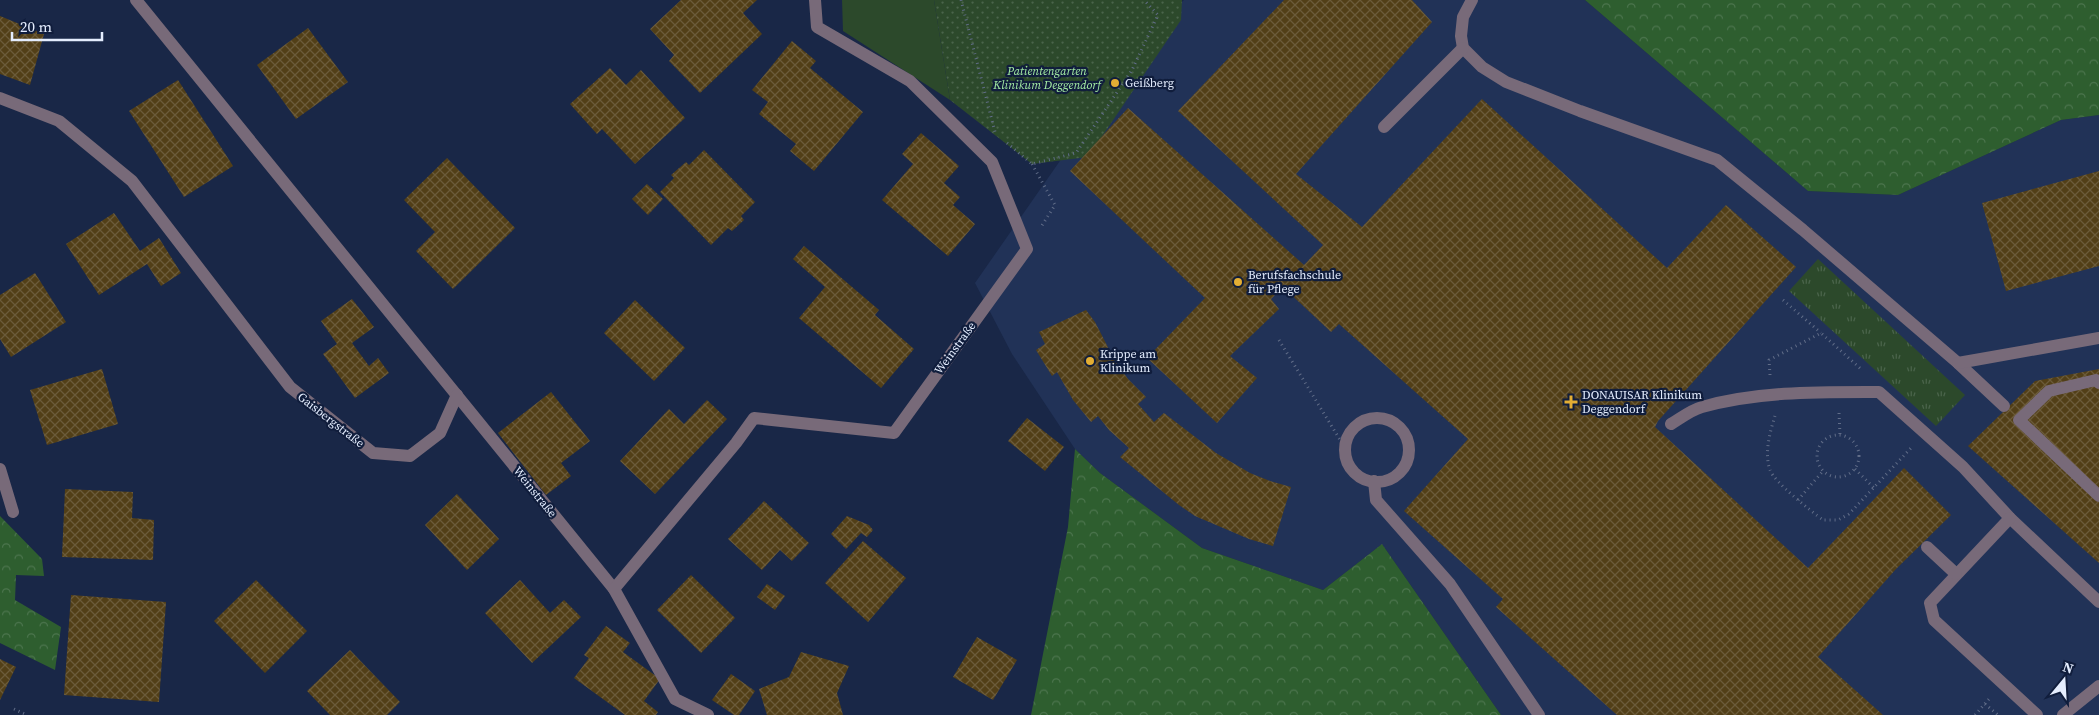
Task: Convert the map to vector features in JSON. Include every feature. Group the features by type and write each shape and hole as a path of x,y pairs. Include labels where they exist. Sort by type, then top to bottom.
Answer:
{"street":[{"path":"136,0 457,395"},
{"path":"815,0 817,27 910,82 992,162 1027,249"},
{"path":"1472,0 1463,17 1461,36 1463,48 1482,67 1506,82 1580,111 1717,160 1803,230 1958,363 2004,406"},
{"path":"1384,127 1463,48"},
{"name":"Gaisbergstraße","path":"0,98 58,121 132,181 290,387 373,453 410,456 440,433 457,395"},
{"name":"Weinstraße","path":"614,589 736,443 754,418 894,433 1027,249"},
{"path":"1958,363 2099,338"},
{"path":"2099,383 2096,380 2049,391 2019,420 2099,496"},
{"path":"1671,424 1700,407 1776,394 1879,392 1963,467 2010,518 2099,602"},
{"name":"Weinstraße","path":"457,395 614,589 675,699 708,715"},
{"path":"1372,418 1382,418 1400,427 1406,436 1408,456 1398,474 1389,479 1374,481 1359,476 1351,468 1346,458 1345,448 1347,438 1353,428 1361,422 1372,418"},
{"path":"0,469 13,512"},
{"path":"1374,481 1376,500 1450,584 1539,715"},
{"path":"2010,518 1930,603 1934,620 2037,715"},
{"path":"1927,547 1956,574"},
{"path":"2063,715 2099,686"}],"path":[{"path":"961,0 994,132 1032,164 1054,204 1027,249"},
{"path":"1032,164 1076,153 1132,70 1158,15 1144,0"},
{"path":"1783,300 1868,375 1879,392"},
{"path":"1821,333 1769,360 1776,394 1767,454 1770,471 1798,500 1823,520 1838,520 1849,514 1925,432"},
{"path":"1279,340 1345,448"},
{"path":"1840,435 1847,436 1857,446 1860,459 1855,469 1847,475 1840,477 1823,471 1818,463 1818,449 1826,438 1840,435"},
{"path":"1855,469 1874,488"},
{"path":"1798,500 1823,471"},
{"path":"1985,704 1998,715"},
{"path":"14,709 27,715"}],"shaded area":[{"name":"DONAUISAR Klinikum Deggendorf","path":"1184,0 1585,0 1808,191 1898,195 2061,120 2099,115 2099,715 1501,715 1382,544 1323,590 1202,548 1100,473 1075,449 1012,354 975,283 1149,33"}],"green space":[{"path":"842,0 934,0 950,100 843,31"},
{"name":"Patientengarten Klinikum Deggendorf","path":"934,0 1182,0 1181,20 1088,157 1032,164 950,100"},
{"path":"1585,0 2099,0 2099,115 2061,120 1898,195 1808,191"},
{"path":"1818,259 1965,395 1936,426 1789,291"},
{"path":"1075,449 1100,473 1202,548 1323,590 1382,544 1501,715 1031,715 1068,527"},
{"path":"0,516 42,559 44,576 16,575 15,600 61,627 55,670 0,643"}],"building":[{"path":"681,0 757,0 743,13 762,34 700,93 669,61 674,55 650,29"},
{"path":"1284,0 1412,0 1432,22 1296,174 1362,227 1482,99 1667,268 1726,205 1796,267 1658,421 1655,427 1808,568 1904,468 1951,515 1896,569 1818,657 1883,715 1617,715 1496,607 1503,599 1404,511 1468,439 1339,324 1331,332 1283,287 1271,299 1279,309 1230,356 1257,378 1217,423 1147,358 1205,298 1070,171 1128,108 1304,265 1323,245 1178,111"},
{"path":"0,16 44,34 30,85 0,74"},
{"path":"308,28 348,82 296,119 257,65"},
{"path":"792,41 816,61 810,68 863,112 814,171 790,151 796,144 759,114 768,102 752,90"},
{"path":"610,68 626,85 641,70 685,118 635,164 602,129 597,134 570,104"},
{"path":"178,80 233,166 184,197 129,111"},
{"path":"921,133 959,166 944,183 960,197 953,205 975,224 948,256 882,200 913,164 902,154"},
{"path":"704,150 755,202 741,216 744,220 732,231 728,228 711,245 660,192 674,178 671,175 686,162 689,165"},
{"path":"447,158 515,228 453,289 416,251 435,232 404,200"},
{"path":"2099,171 2099,266 2006,291 1982,203"},
{"path":"647,184 663,199 648,215 632,199"},
{"path":"114,213 140,251 159,238 181,273 161,286 147,264 99,295 66,244"},
{"path":"804,246 879,310 875,315 914,349 881,388 799,318 825,287 793,259"},
{"path":"35,273 66,322 11,357 0,339 0,295"},
{"path":"352,299 374,327 352,343 369,366 378,358 389,373 355,398 323,354 337,344 321,321"},
{"path":"635,300 685,348 654,381 604,333"},
{"path":"1086,310 1095,322 1115,361 1128,379 1146,397 1138,404 1154,422 1164,413 1216,453 1250,473 1291,487 1273,546 1249,539 1195,516 1179,505 1120,457 1129,448 1109,430 1098,416 1091,422 1073,400 1057,372 1052,376 1036,350 1045,344 1039,332"},
{"path":"102,369 118,424 47,445 30,390"},
{"path":"2099,369 2099,563 1968,446 2035,381"},
{"path":"551,392 590,441 561,463 571,476 546,495 498,433"},
{"path":"707,400 727,419 655,494 620,461 669,409 684,424"},
{"path":"1027,418 1064,447 1045,471 1008,441"},
{"path":"65,489 133,492 132,518 154,520 153,560 62,557"},
{"path":"457,494 499,539 467,570 425,525"},
{"path":"764,501 809,543 792,561 780,550 762,570 728,539"},
{"path":"847,516 869,525 873,530 867,537 861,533 846,549 831,534"},
{"path":"863,541 906,578 868,622 825,583"},
{"path":"691,575 735,618 701,653 657,610"},
{"path":"256,580 307,631 265,673 214,621"},
{"path":"520,580 550,613 564,600 581,617 532,663 485,613"},
{"path":"767,584 785,596 775,610 757,597"},
{"path":"71,595 166,602 159,702 64,695"},
{"path":"606,626 630,643 623,652 660,679 644,701 658,712 656,715 625,715 574,678 589,658 584,655"},
{"path":"977,637 1017,660 993,700 953,677"},
{"path":"350,650 400,702 387,715 330,715 307,691"},
{"path":"801,652 849,666 837,693 843,715 767,715 759,689 789,677"},
{"path":"0,659 16,667 0,700"},
{"path":"731,674 755,691 739,715 734,715 712,700"}],"place":[{"name":"Geißberg","path":"1115,83"},
{"name":"Berufsfachschule für Pflege","path":"1238,282"},
{"name":"Krippe am Klinikum","path":"1090,361"},
{"name":"DONAUISAR Klinikum Deggendorf","path":"1571,402"}]}
